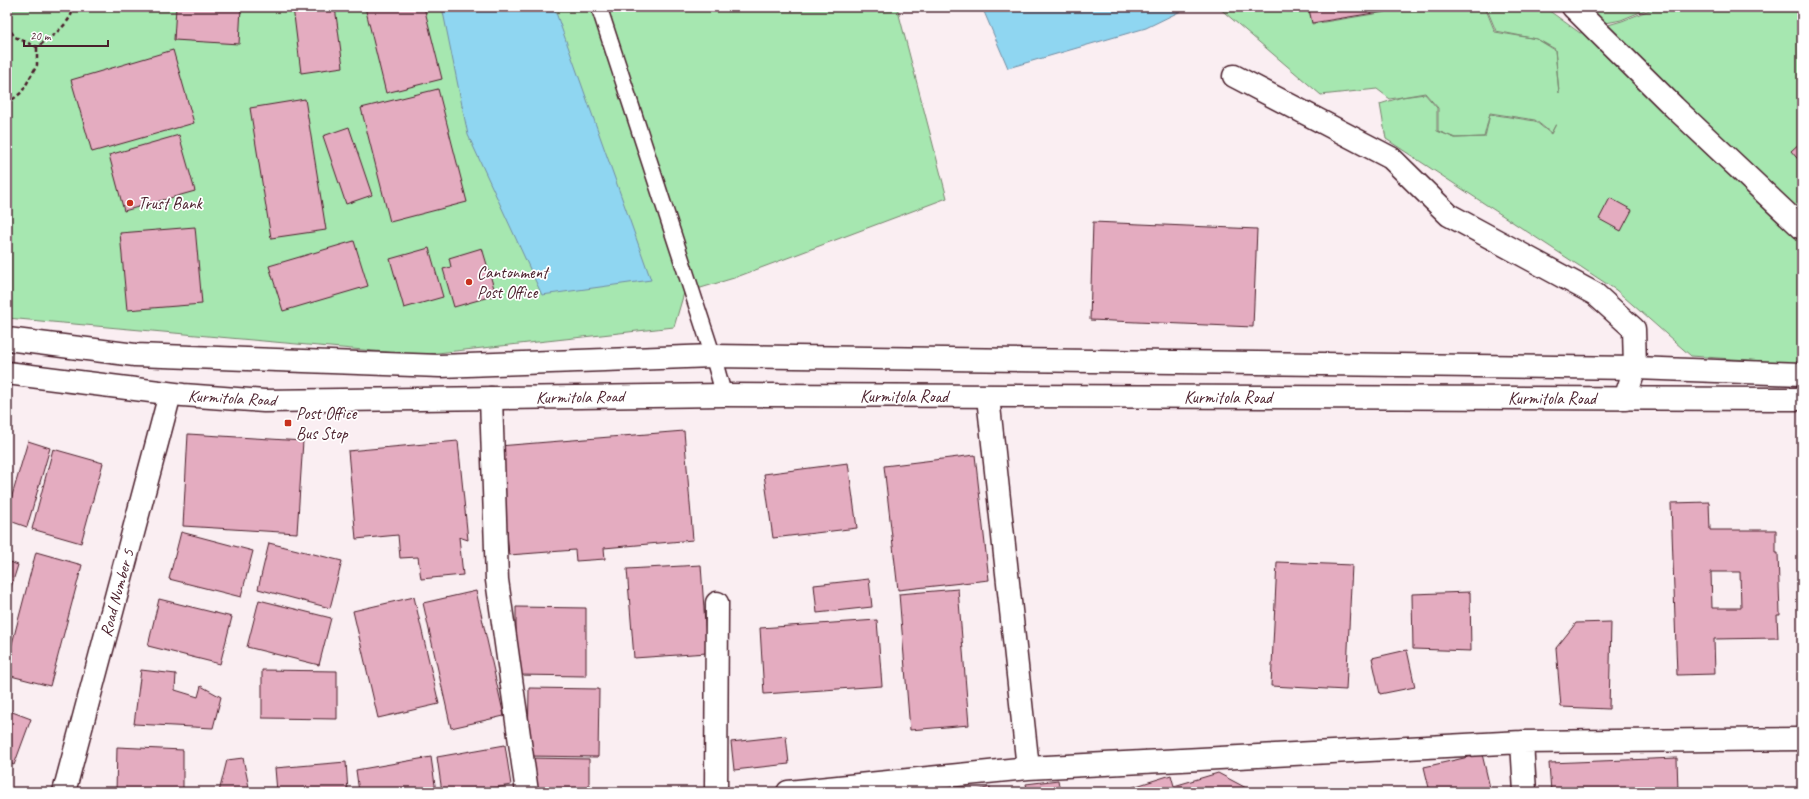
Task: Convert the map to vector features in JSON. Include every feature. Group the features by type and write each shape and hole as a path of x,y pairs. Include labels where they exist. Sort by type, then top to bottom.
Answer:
{"main road":[{"path":"1573,7 1674,107 1802,228"},
{"path":"1234,76 1390,158 1449,215 1594,294 1634,329 1635,368 1626,399"},
{"name":"Kurmitola Road","path":"7,339 135,355 440,366 713,356 1635,368 1802,374"},
{"name":"Kurmitola Road","path":"7,373 170,394 264,401 724,395 1802,399"},
{"name":"Road Number 5","path":"64,792 170,394"},
{"path":"988,397 1028,768"},
{"path":"491,398 497,580 527,792"},
{"path":"716,792 717,603"},
{"path":"788,792 904,787 1028,768 1522,742 1802,739"},
{"path":"1522,742 1526,792"}],"lane":[{"path":"599,7 713,356 724,395"}],"path":[{"path":"37,47 56,34 72,13 74,7"},
{"path":"7,26 15,37 37,47"},
{"path":"7,104 22,92 37,65 37,47"}],"green space":[{"path":"7,7 897,7 947,198 734,278 684,293 674,327 419,355 7,318"},
{"path":"1218,7 1317,7 1309,9 1312,24 1386,12 1386,8 1392,7 1485,7 1495,32 1537,39 1496,31 1486,7 1544,7 1580,33 1622,21 1657,7 1802,7 1802,229 1799,236 1802,241 1802,364 1691,356 1616,290 1386,139 1380,104 1402,97 1425,94 1437,108 1437,131 1455,138 1438,131 1438,108 1425,93 1390,99 1377,89 1321,95","holes":["1537,39 1555,49 1559,93 1555,50","1490,113 1535,120 1551,133 1556,124 1551,134 1535,121 1490,114 1485,137 1455,138 1484,137"]},
{"path":"1585,7 1652,7 1621,20 1606,23"}],"water":[{"path":"442,7 554,7 651,280 542,295 468,135"},
{"path":"982,7 1182,7 1183,10 1146,28 1008,68"}],"building":[{"path":"176,7 241,7 239,44 174,40"},
{"path":"293,7 335,7 343,67 301,73"},
{"path":"365,7 424,7 442,79 386,93"},
{"path":"1317,7 1385,7 1386,11 1312,23 1309,9"},
{"path":"173,50 194,123 92,152 71,80"},
{"path":"438,89 467,202 390,222 361,108"},
{"path":"305,99 326,230 271,238 250,108"},
{"path":"349,127 372,195 346,204 323,136"},
{"path":"179,135 195,191 124,211 109,155"},
{"path":"1802,141 1802,164 1791,151"},
{"path":"1610,198 1632,210 1621,231 1599,219"},
{"path":"1093,222 1257,229 1253,327 1090,320"},
{"path":"195,227 202,304 127,310 120,233"},
{"path":"354,241 368,286 283,311 269,266"},
{"path":"429,248 443,297 404,308 390,259"},
{"name":"Cantonment Post Office","path":"482,248 496,295 454,307 443,269 451,267 449,258"},
{"path":"684,431 693,540 604,548 605,559 576,561 575,550 509,555 499,446"},
{"path":"188,434 303,441 297,533 183,526"},
{"path":"28,441 50,448 27,527 7,520 7,513"},
{"path":"458,441 468,540 459,537 463,575 421,579 418,557 400,558 398,535 356,539 348,451"},
{"path":"53,449 103,463 81,543 32,529"},
{"path":"975,455 989,580 898,590 884,466"},
{"path":"848,463 857,528 773,538 764,474"},
{"path":"1709,502 1710,530 1776,530 1780,615 1777,615 1778,638 1714,639 1715,674 1677,675 1671,503","holes":["1711,572 1740,572 1741,608 1712,608"]},
{"path":"181,532 253,551 241,597 169,579"},
{"path":"269,543 342,561 330,608 258,589"},
{"path":"36,552 82,565 50,686 7,675 7,663"},
{"path":"7,561 18,565 7,600"},
{"path":"1277,562 1352,565 1346,690 1271,686"},
{"path":"701,565 707,653 634,658 627,569"},
{"path":"869,579 872,607 817,613 814,585"},
{"path":"958,589 969,725 910,730 899,594"},
{"path":"476,591 504,716 451,728 423,603"},
{"path":"1470,592 1471,651 1413,649 1412,594"},
{"path":"414,597 439,704 378,718 353,611"},
{"path":"159,599 232,617 220,664 148,646"},
{"path":"259,600 331,618 319,665 247,647"},
{"path":"516,607 586,608 586,676 516,675"},
{"path":"877,620 882,686 764,694 760,628"},
{"path":"1611,622 1609,709 1561,707 1556,648 1576,623"},
{"path":"1407,650 1415,687 1380,694 1372,658"},
{"path":"141,670 176,674 175,690 198,697 201,686 221,697 213,728 134,724"},
{"path":"262,670 337,671 337,719 262,718"},
{"path":"529,688 599,689 598,757 528,756"},
{"path":"7,710 31,719 14,765 7,762"},
{"path":"786,736 789,764 734,770 731,742"},
{"path":"505,745 511,785 472,792 442,792 437,757"},
{"path":"117,747 183,750 183,792 116,792"},
{"path":"1482,754 1491,792 1430,792 1424,767"},
{"path":"431,757 436,792 359,792 356,770"},
{"path":"243,758 250,792 219,792 227,760"},
{"path":"527,758 589,759 589,789 527,789"},
{"path":"1677,758 1678,792 1551,792 1549,763"},
{"path":"346,762 348,792 277,792 275,768"},
{"path":"1218,773 1250,790 1250,792 1135,792 1133,787 1171,775 1174,786"},
{"path":"1058,780 1060,792 1028,792 1026,784"},
{"path":"946,785 947,792 924,792 924,790"},
{"path":"990,787 991,792 973,792"}],"place":[{"name":"Trust Bank","path":"130,203"},
{"name":"Cantonment Post Office","path":"469,282"},
{"name":"Post Office Bus Stop","path":"288,423"}]}
